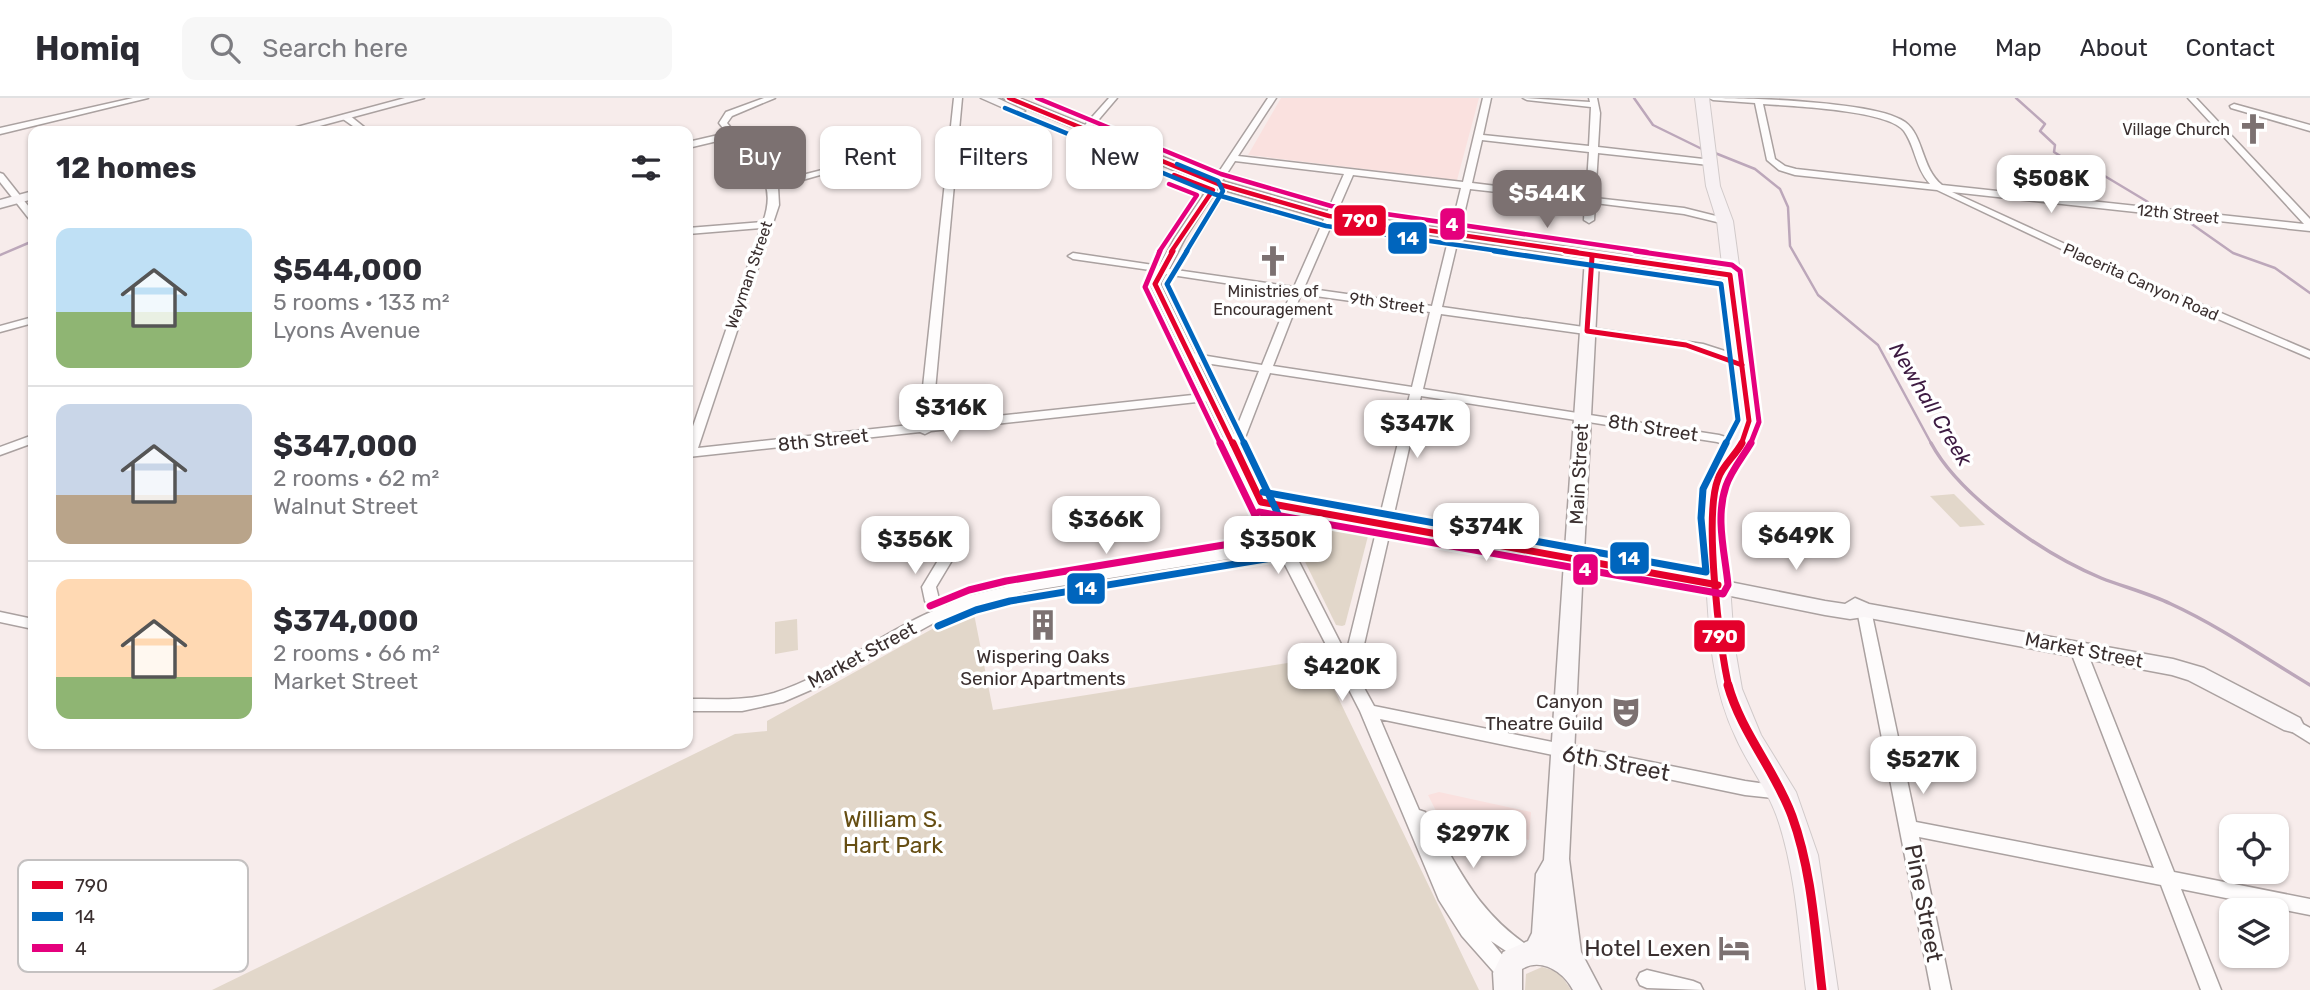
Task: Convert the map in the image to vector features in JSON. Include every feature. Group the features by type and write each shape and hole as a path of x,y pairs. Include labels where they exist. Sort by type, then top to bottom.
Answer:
{"main road":[{"path":"1702,98 1708,159 1723,215 1749,421 1741,446 1715,486 1713,528 1728,689 1749,738 1782,792 1803,855 1822,990"}],"street":[{"path":"0,131 144,98"},
{"path":"309,126 418,98"},
{"path":"725,126 723,123 729,114 771,98"},
{"path":"925,430 958,98"},
{"path":"987,98 1066,127"},
{"path":"1009,98 1069,126"},
{"path":"1090,126 1113,98"},
{"path":"1272,98 1161,269 1155,284 1282,545 1368,711 1409,801 1422,845 1446,894 1469,930 1519,967 1552,954 1571,964"},
{"path":"1349,676 1382,524 1418,392 1488,98"},
{"path":"1527,98 1594,102 1589,220"},
{"path":"1713,98 1870,113 1894,119 1906,129 1928,180 1936,186"},
{"path":"2192,98 2310,227"},
{"name":"12th Street","path":"1759,103 1771,160 1795,172 2310,227"},
{"path":"2234,106 2310,128"},
{"path":"346,117 358,126"},
{"path":"1479,137 1708,159"},
{"path":"693,144 714,139"},
{"path":"1234,158 1723,215"},
{"path":"1163,165 1216,187 1329,219 1570,258 1592,257 1730,275"},
{"path":"1235,447 1350,171"},
{"path":"0,176 28,211"},
{"name":"Placerita Canyon Road","path":"1936,186 2110,269 2310,355"},
{"name":"Wayman Street","path":"693,441 774,205 773,189"},
{"path":"0,204 28,196"},
{"path":"693,231 765,225"},
{"name":"9th Street","path":"1073,256 1298,291 1703,347 1727,355 1742,365"},
{"name":"Main Street","path":"1587,990 1581,976 1571,964 1563,933 1563,883 1556,859 1592,257"},
{"path":"0,329 28,321"},
{"name":"9th Street","path":"1703,347 1738,338"},
{"name":"8th Street","path":"1190,357 1582,417 1718,439 1741,446"},
{"name":"8th Street","path":"693,453 925,430 1210,397"},
{"path":"0,451 28,441"},
{"name":"Market Street","path":"1261,502 1718,584 1743,584 1823,597 1847,602 1864,610 2077,647 2196,674 2292,724"},
{"path":"943,612 932,601 929,587 959,537"},
{"name":"Market Street","path":"693,705 742,705 777,698 814,682 943,612 973,600 1035,585 1282,545"},
{"name":"Pine Street","path":"1864,610 1941,990"},
{"path":"0,617 28,623"},
{"path":"2077,647 2211,990"},
{"name":"6th Street","path":"1368,711 1745,788 1782,792"},
{"path":"2292,724 2310,737"},
{"path":"1910,828 2310,907"},
{"name":"Main Street","path":"1519,967 1545,933 1549,873 1556,859"},
{"path":"1647,979 1693,990"}],"shaded area":[{"path":"1281,98 1479,98 1457,180 1248,155"},
{"path":"1439,792 1531,812 1529,840 1457,823 1443,825 1428,795"}],"green space":[{"path":"1954,494 1985,525 1960,527 1930,496"},
{"path":"1294,519 1368,536 1345,625 1336,625 1286,523"},
{"name":"William S. Hart Park","path":"968,609 973,612 975,619 993,710 1319,658 1479,990 212,990 735,734 767,731 767,721"},
{"path":"797,619 798,650 775,654 775,622"},
{"path":"1542,967 1559,972 1571,990 1525,990 1526,974"}],"waterway":[{"name":"Newhall Creek","path":"1634,98 1653,125 1704,150"},
{"path":"2016,98 2045,124 2040,131 2055,145 2054,152 2073,164 2098,172 2148,202"},
{"name":"Newhall Creek","path":"1715,153 1755,169 1780,189 1788,207 1790,246 1818,295 1878,345 1932,445"},
{"path":"2186,220 2233,253 2275,268 2310,293"},
{"path":"0,255 28,243"},
{"name":"Newhall Creek","path":"1931,443 1962,484 1983,503 2055,555 2101,578 2162,600 2189,613 2310,685"}],"transit line":[{"name":"790","path":"1009,98 1218,184 1329,216 1730,275 1749,421 1741,446 1718,477 1713,499 1716,596 1721,645 1724,668 1734,703 1792,816 1810,890 1822,990"},
{"name":"4","path":"1037,98 1221,174 1331,206 1732,265 1740,271 1759,422 1753,439 1726,485 1723,497 1721,522 1728,585 1723,594 1259,512"},
{"name":"14","path":"1005,108 1214,194 1326,226 1721,284 1738,420 1703,489 1701,518 1706,572 1263,492"},
{"name":"14","path":"938,626 976,610 1010,601 1284,556 1292,550 1291,541 1167,284 1223,191 1218,181 1177,164"},
{"name":"790","path":"1174,175 1213,190 1165,262 1155,284 1261,502 1718,585"},
{"name":"4","path":"930,606 969,590 1006,581 1266,538 1145,287 1156,257 1197,195 1169,184"},
{"name":"790","path":"1592,257 1587,331 1686,345 1724,356 1742,365"}],"place":[{"name":"Village Church","path":"2253,129"},
{"name":"Ministries of Encouragement","path":"1273,261"},
{"name":"Wispering Oaks Senior Apartments","path":"1043,625"},
{"name":"Canyon Theatre Guild","path":"1626,712"},
{"name":"Hotel Lexen","path":"1734,948"}]}
